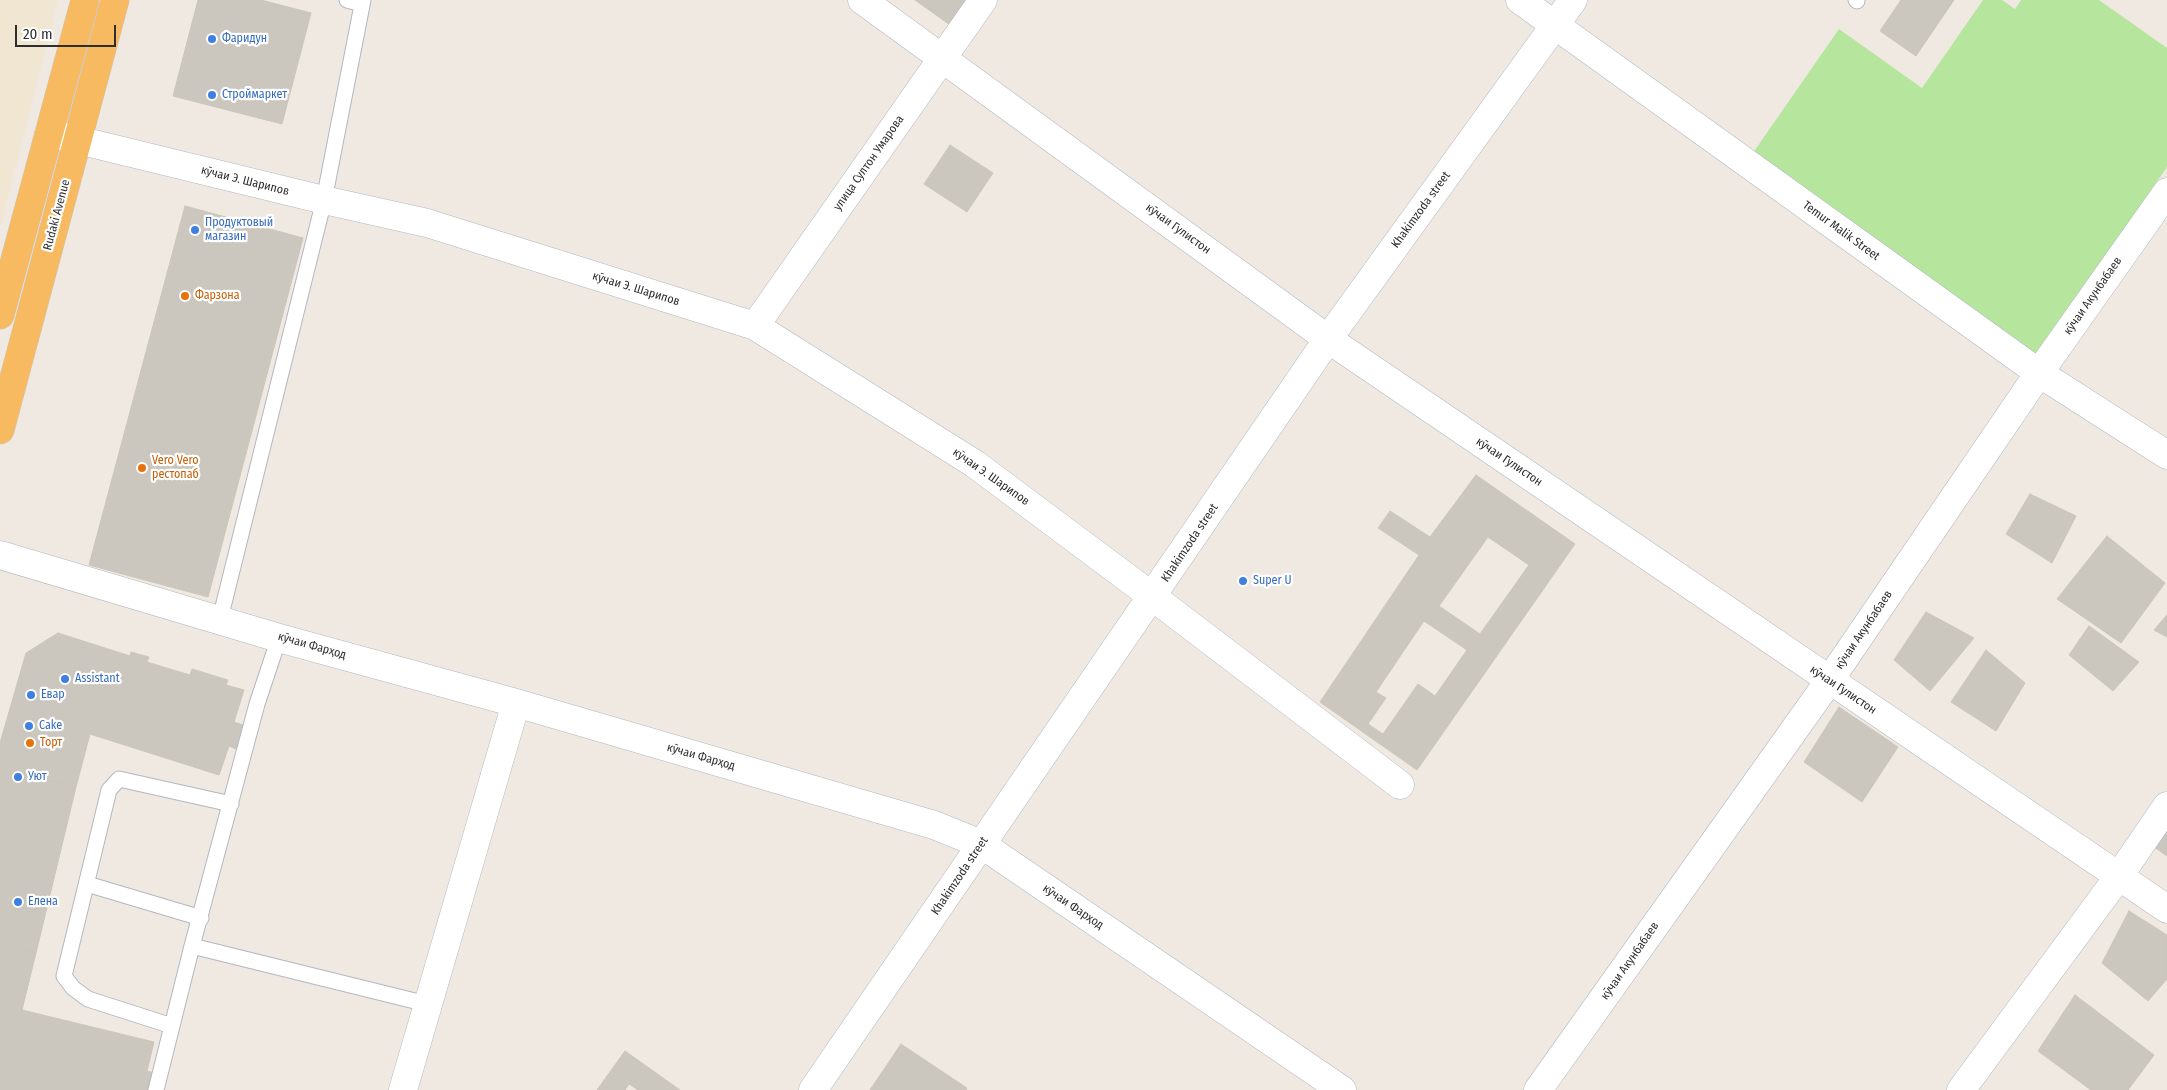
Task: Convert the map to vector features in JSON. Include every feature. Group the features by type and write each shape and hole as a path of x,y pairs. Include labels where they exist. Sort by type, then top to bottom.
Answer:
{"highway":[{"path":"0,315 85,0"},
{"name":"Rudaki Avenue","path":"0,430 115,0"}],"street":[{"name":"кӯчаи Гулистон","path":"862,0 1328,339 2167,909"},
{"name":"улица Султон Умарова","path":"755,326 983,0"},
{"name":"Temur Malik Street","path":"1520,0 2039,372 2167,455"},
{"name":"Khakimzoda street","path":"814,1090 1328,339 1572,0"},
{"name":"кӯчаи Э. Шарипов","path":"49,133 427,223 755,326 974,464 1153,597 1400,785"},
{"name":"кӯчаи Акунбабаев","path":"1538,1090 1829,681 2039,372 2167,192"},
{"name":"кӯчаи Фарҳод","path":"0,555 279,638 516,703 934,825 981,844 1342,1090"},
{"path":"403,1090 516,703"},
{"path":"1961,1090 2119,876 2167,806"}],"lane":[{"path":"220,620 324,200 363,2 347,0"},
{"path":"156,1090 192,946 257,704 279,638"},
{"path":"172,1026 88,999 73,988 64,976 88,884 109,790 119,779 231,804"},
{"path":"88,884 201,918"},
{"path":"192,946 427,1004"}],"shaded area":[{"path":"0,0 58,0 0,228"}],"green space":[{"path":"1983,0 2002,0 2015,9 2021,0 2099,0 2167,48 2167,167 2034,359 1748,160 1839,29 1922,88"}],"building":[{"path":"198,0 261,0 311,13 282,124 173,96"},
{"path":"915,0 971,0 953,27"},
{"path":"1901,0 1954,0 1916,56 1880,31"},
{"path":"950,145 993,173 967,212 924,184"},
{"path":"185,206 303,238 208,597 89,565"},
{"path":"1476,475 1575,544 1417,770 1320,702 1419,555 1378,528 1390,511 1430,537","holes":["1488,537 1529,565 1480,634 1439,606","1424,621 1467,650 1435,696 1418,684 1383,734 1368,724 1386,698 1376,692"]},
{"path":"2030,494 2076,516 2052,563 2006,534"},
{"path":"2107,536 2165,583 2121,643 2057,599"},
{"path":"1926,612 1974,638 1930,691 1894,660"},
{"path":"2167,615 2167,637 2154,630"},
{"path":"2089,626 2139,662 2113,691 2069,655"},
{"path":"58,633 130,656 131,652 149,657 147,662 190,675 192,669 228,680 226,685 244,690 234,722 243,725 236,749 229,746 219,775 90,734 76,787 0,769 0,743 26,653"},
{"path":"1986,650 2025,683 1996,731 1951,702"},
{"path":"1839,707 1898,747 1862,802 1804,762"},
{"path":"0,769 76,787 36,953 0,944"},
{"path":"2167,823 2167,856 2150,844"},
{"path":"2129,911 2167,935 2167,979 2148,1001 2102,963"},
{"path":"0,944 36,953 22,1010 154,1042 147,1071 154,1073 150,1090 0,1090"},
{"path":"2075,995 2154,1055 2128,1090 2091,1090 2038,1051"},
{"path":"901,1044 967,1088 966,1090 870,1090"},
{"path":"625,1051 680,1090 638,1090 629,1084 625,1090 597,1090"}],"place":[{"name":"Фаридун","path":"212,39"},
{"name":"Строймаркет","path":"212,95"},
{"name":"Продуктовый магазин","path":"195,230"},
{"name":"Фарзона","path":"185,296"},
{"name":"Vero Vero рестопаб","path":"142,468"},
{"name":"Super U","path":"1243,581"},
{"name":"Assistant","path":"65,679"},
{"name":"Евар","path":"31,695"},
{"name":"Cake","path":"29,726"},
{"name":"Торт","path":"30,743"},
{"name":"Уют","path":"18,777"},
{"name":"Елена","path":"18,902"}]}
